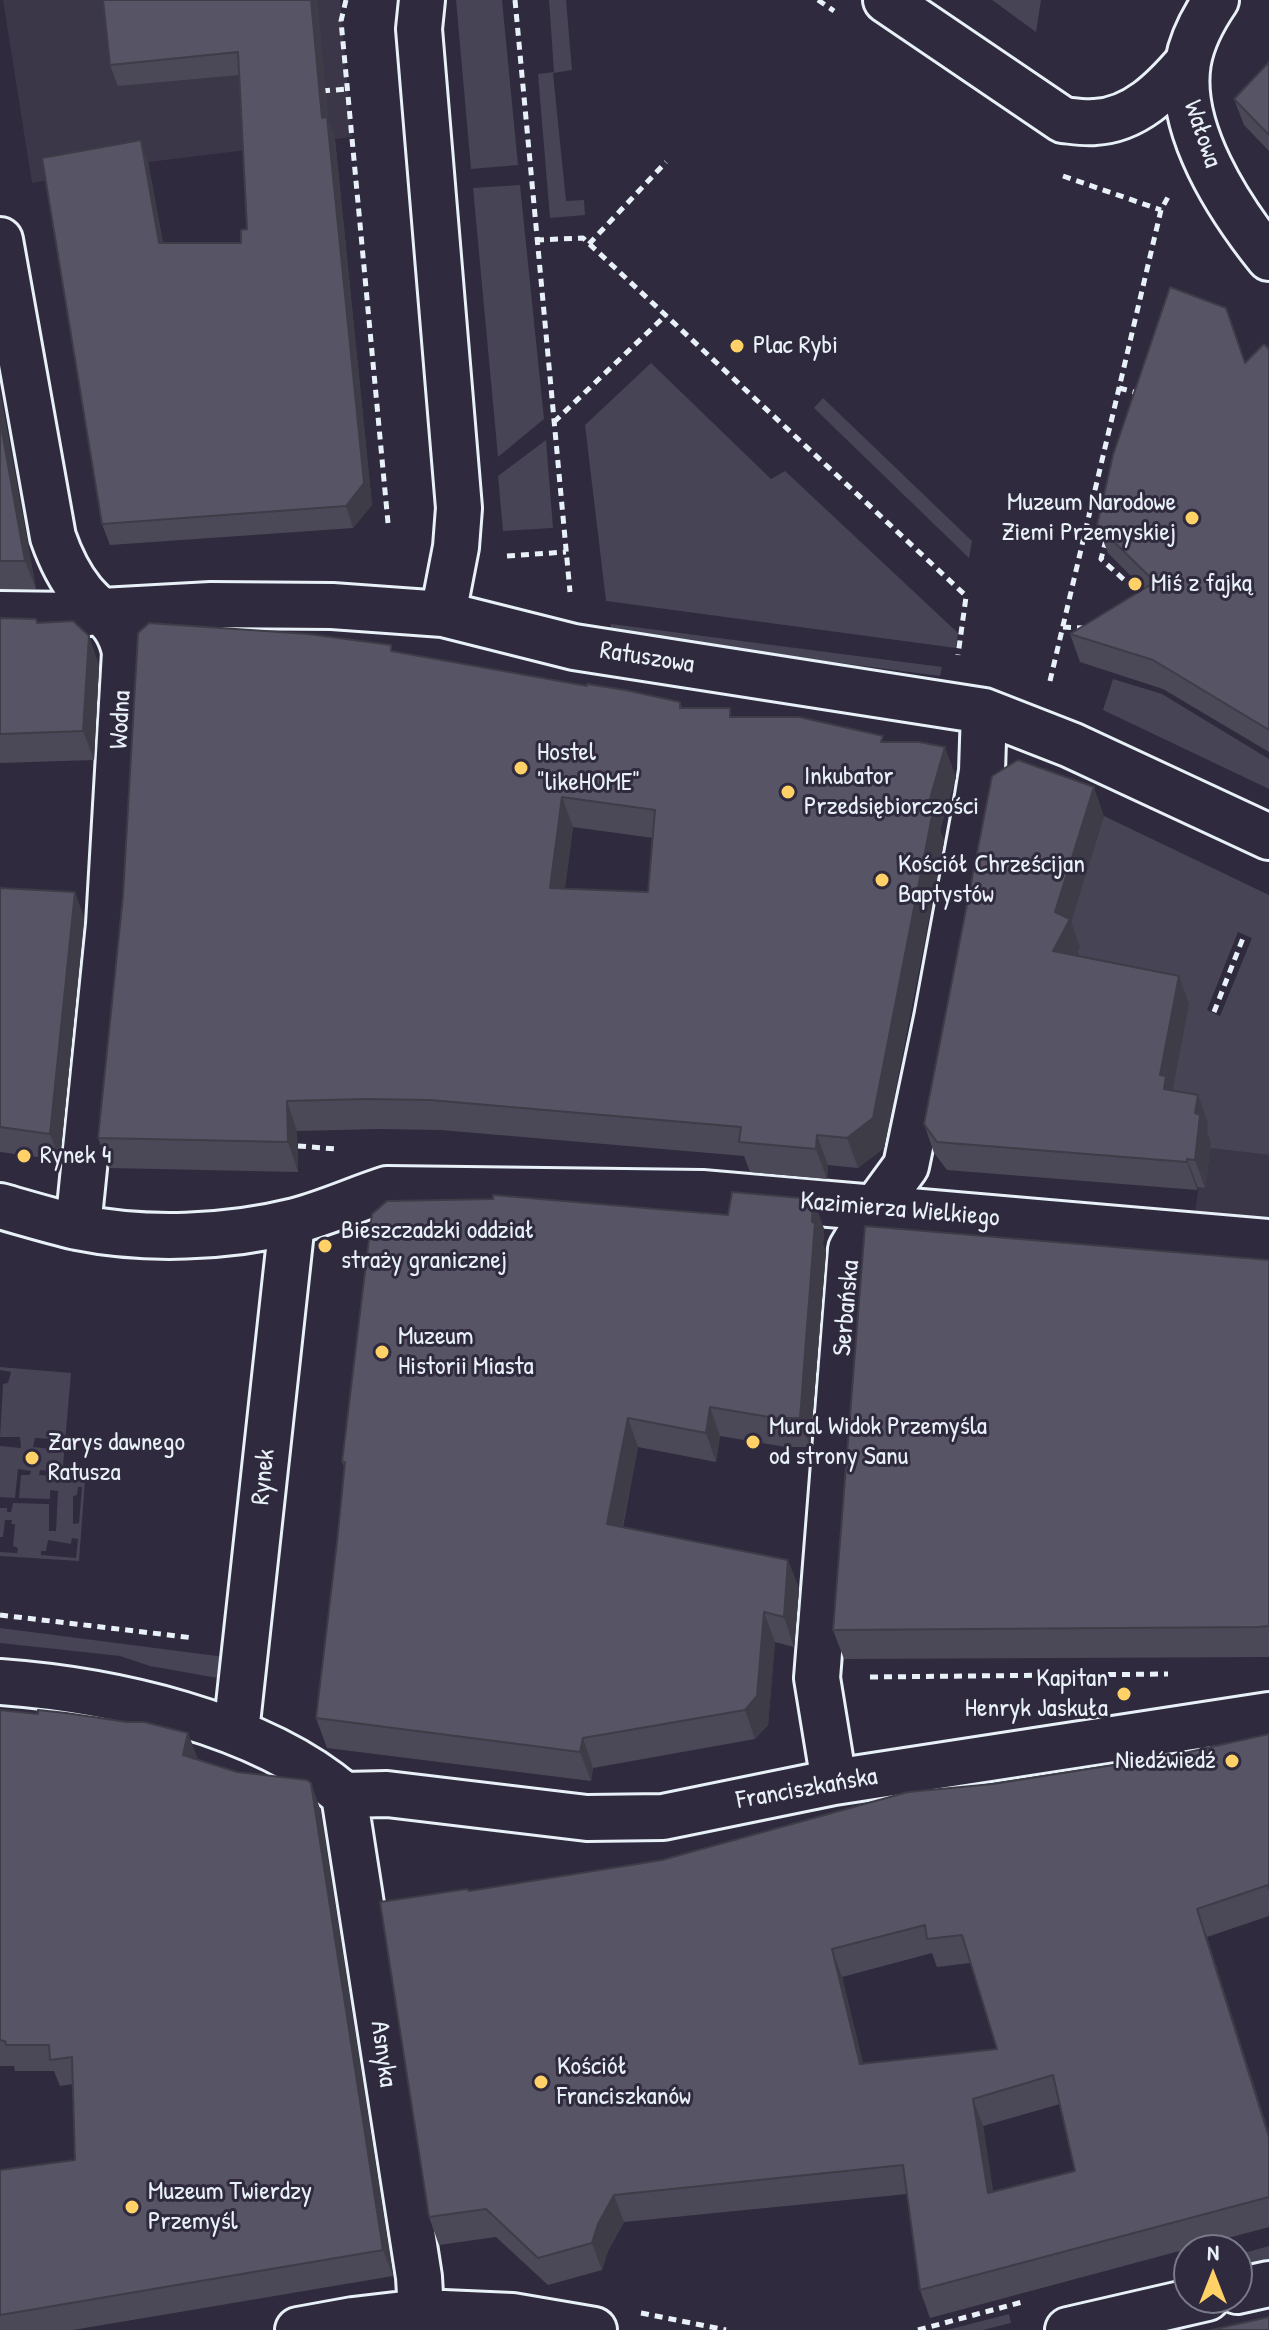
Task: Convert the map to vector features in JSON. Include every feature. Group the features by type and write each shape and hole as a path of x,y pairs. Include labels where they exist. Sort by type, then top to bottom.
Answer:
{"street":[{"path":"422,0 419,29 459,508 456,547 443,614"},
{"path":"886,0 1063,120 1096,123 1133,112 1164,90 1188,62"},
{"name":"Wałowa","path":"1216,0 1197,32 1188,62 1187,91 1201,144 1231,207 1269,258"},
{"name":"Wodna","path":"0,240 53,537 73,580 114,622 122,636 125,652 109,924 78,1227"},
{"name":"Ratuszowa","path":"0,614 75,615 211,605 332,606 443,614 574,647 984,711 1071,745 1269,837"},
{"name":"Serbańska","path":"834,1782 817,1678 851,1249 906,1166 978,796 984,711"},
{"name":"Kazimierza Wielkiego","path":"292,1222 387,1189 702,1193 1269,1242"},
{"path":"0,1206 78,1227 132,1233 210,1236 292,1222"},
{"name":"Rynek","path":"236,1732 292,1222"},
{"path":"0,1682 34,1685 148,1706 236,1732 308,1768 344,1795"},
{"name":"Franciszkańska","path":"344,1795 387,1794 587,1818 663,1817 834,1782 1269,1715"},
{"name":"Asnyka","path":"344,1795 419,2277 421,2312"},
{"path":"1068,2330 1173,2306"},
{"path":"298,2330 421,2312 512,2316 594,2330"}],"path":[{"path":"346,0 341,21 388,523"},
{"path":"515,0 571,606"},
{"path":"321,91 347,89"},
{"path":"589,244 666,162"},
{"path":"1063,176 1161,210"},
{"path":"1046,694 1161,210 1173,187"},
{"path":"536,240 583,238 966,597 957,660"},
{"path":"553,423 666,315"},
{"path":"1119,388 1142,394"},
{"path":"1109,529 1101,559 1146,600"},
{"path":"498,556 566,552"},
{"path":"1063,627 1087,628"},
{"path":"1214,1012 1243,938"},
{"path":"0,1615 246,1644"},
{"path":"817,1678 1178,1674"}],"shaded area":[{"path":"3,0 340,0 352,137 149,162 32,183"},
{"path":"456,0 502,0 518,165 471,169"},
{"path":"549,0 566,0 572,70 553,73 566,201 584,200 585,215 550,218 538,74 554,72"},
{"path":"992,0 1041,0 1036,32"},
{"path":"520,185 544,419 498,457 473,188"},
{"path":"651,363 771,479 785,471 958,633 956,648 606,601 585,425"},
{"path":"823,398 972,541 969,558 814,408"},
{"path":"546,440 553,528 503,531 498,476"},
{"path":"611,624 942,667 940,676 610,633"},
{"path":"1113,679 1162,694 1269,759 1269,789 1103,710"},
{"path":"1104,816 1269,895 1269,1155 1210,1148 1210,1143 1174,1118 1072,983 1078,952 1068,941 1072,918","holes":["1238,932 1252,938 1220,1016 1207,1010"]},
{"path":"1204,1147 1269,1155 1269,1242 1192,1235"},
{"name":"Zarys dawnego Ratusza","path":"0,1367 71,1373 63,1466 86,1468 79,1561 0,1556 0,1552 17,1553 18,1548 13,1546 15,1524 11,1524 12,1520 5,1520 3,1537 0,1537 0,1508 11,1512 13,1503 49,1504 49,1531 56,1531 58,1491 50,1490 50,1499 19,1498 21,1475 30,1475 31,1471 18,1469 15,1498 0,1497 0,1446 21,1448 20,1437 0,1437 3,1384 8,1383 11,1372 0,1370","holes":["62,1431 60,1450 33,1447 35,1438 53,1439 53,1435","52,1466 81,1472 82,1479 56,1478 52,1481 52,1476 39,1475 40,1470 51,1471","78,1487 82,1487 79,1523 73,1524 73,1496 77,1495","72,1538 78,1539 76,1558 41,1555 41,1551 46,1551 48,1540 71,1544"]},
{"path":"0,1628 225,1657 223,1679 150,1666 120,1656 0,1643"},
{"path":"1269,2246 1269,2265 1253,2269 1253,2250"},
{"path":"1009,2314 1011,2323 983,2330 947,2330"}],"building":[{"path":"103,0 311,0 322,118 327,117 364,483 346,506 102,524 42,158 141,140 159,243 241,243 241,230 247,229 238,52 110,65"},
{"path":"1269,62 1269,135 1234,99"},
{"name":"Muzeum Narodowe Ziemi Przemyskiej","path":"1170,287 1226,308 1245,363 1264,344 1269,349 1269,730 1153,660 1070,634 1155,582 1097,525 1113,455"},
{"path":"0,420 25,561 0,561"},
{"path":"0,618 36,619 37,623 73,621 89,636 83,731 0,734"},
{"path":"149,623 308,634 391,645 391,651 625,690 680,702 680,708 730,708 730,717 799,717 883,736 881,742 919,742 945,747 925,816 933,811 873,1118 847,1138 817,1135 816,1149 739,1142 741,1127 430,1100 287,1101 288,1142 98,1138 123,896 138,633","holes":["562,797 655,810 648,892 550,888"]},
{"path":"1018,760 1094,787 1055,912 1070,919 1053,951 1179,976 1160,1075 1166,1076 1164,1089 1198,1095 1195,1113 1200,1115 1195,1160 1187,1159 1187,1162 937,1142 924,1124 992,776"},
{"path":"0,888 75,892 50,1134 0,1127"},
{"path":"732,1192 813,1199 812,1222 815,1223 800,1418 775,1418 710,1407 706,1433 628,1418 607,1524 788,1560 784,1617 764,1612 757,1696 745,1710 583,1738 580,1752 316,1718 337,1542 345,1462 342,1462 372,1214 387,1201 493,1199 493,1195 728,1215"},
{"path":"865,1226 1269,1260 1269,1626 833,1630"},
{"path":"0,1710 38,1714 38,1710 144,1722 188,1733 183,1755 237,1772 311,1783 383,2250 0,2315 0,2170 75,2160 72,2057 50,2060 49,2045 6,2045 5,2041 0,2040"},
{"path":"1269,1734 1269,1889 1268,1885 1197,1909 1269,2137 1269,2197 920,2290 903,2165 614,2195 598,2224 592,2243 538,2258 486,2209 429,2217 380,1902 662,1860 908,1792 993,1784 1171,1756","holes":["925,1925 927,1939 962,1935 997,2049 860,2064 832,1949","1053,2075 1075,2171 988,2193 973,2099"]},
{"path":"1269,2317 1269,2330 1211,2330"}],"place":[{"name":"Plac Rybi","path":"737,346"},
{"name":"Muzeum Narodowe Ziemi Przemyskiej","path":"1192,518"},
{"name":"Miś z fajką","path":"1135,584"},
{"name":"Hostel \"likeHOME\"","path":"521,768"},
{"name":"Inkubator Przedsiębiorczości","path":"788,792"},
{"name":"Kościół Chrześcijan Baptystów","path":"882,880"},
{"name":"Rynek 4","path":"24,1156"},
{"name":"Bieszczadzki oddział straży granicznej","path":"325,1246"},
{"name":"Muzeum Historii Miasta","path":"382,1352"},
{"name":"Mural Widok Przemyśla od strony Sanu","path":"753,1442"},
{"name":"Zarys dawnego Ratusza","path":"32,1458"},
{"name":"Kapitan Henryk Jaskuła","path":"1124,1694"},
{"name":"Niedźwiedź","path":"1232,1761"},
{"name":"Kościół Franciszkanów","path":"541,2082"},
{"name":"Muzeum Twierdzy Przemyśl","path":"132,2207"}]}
